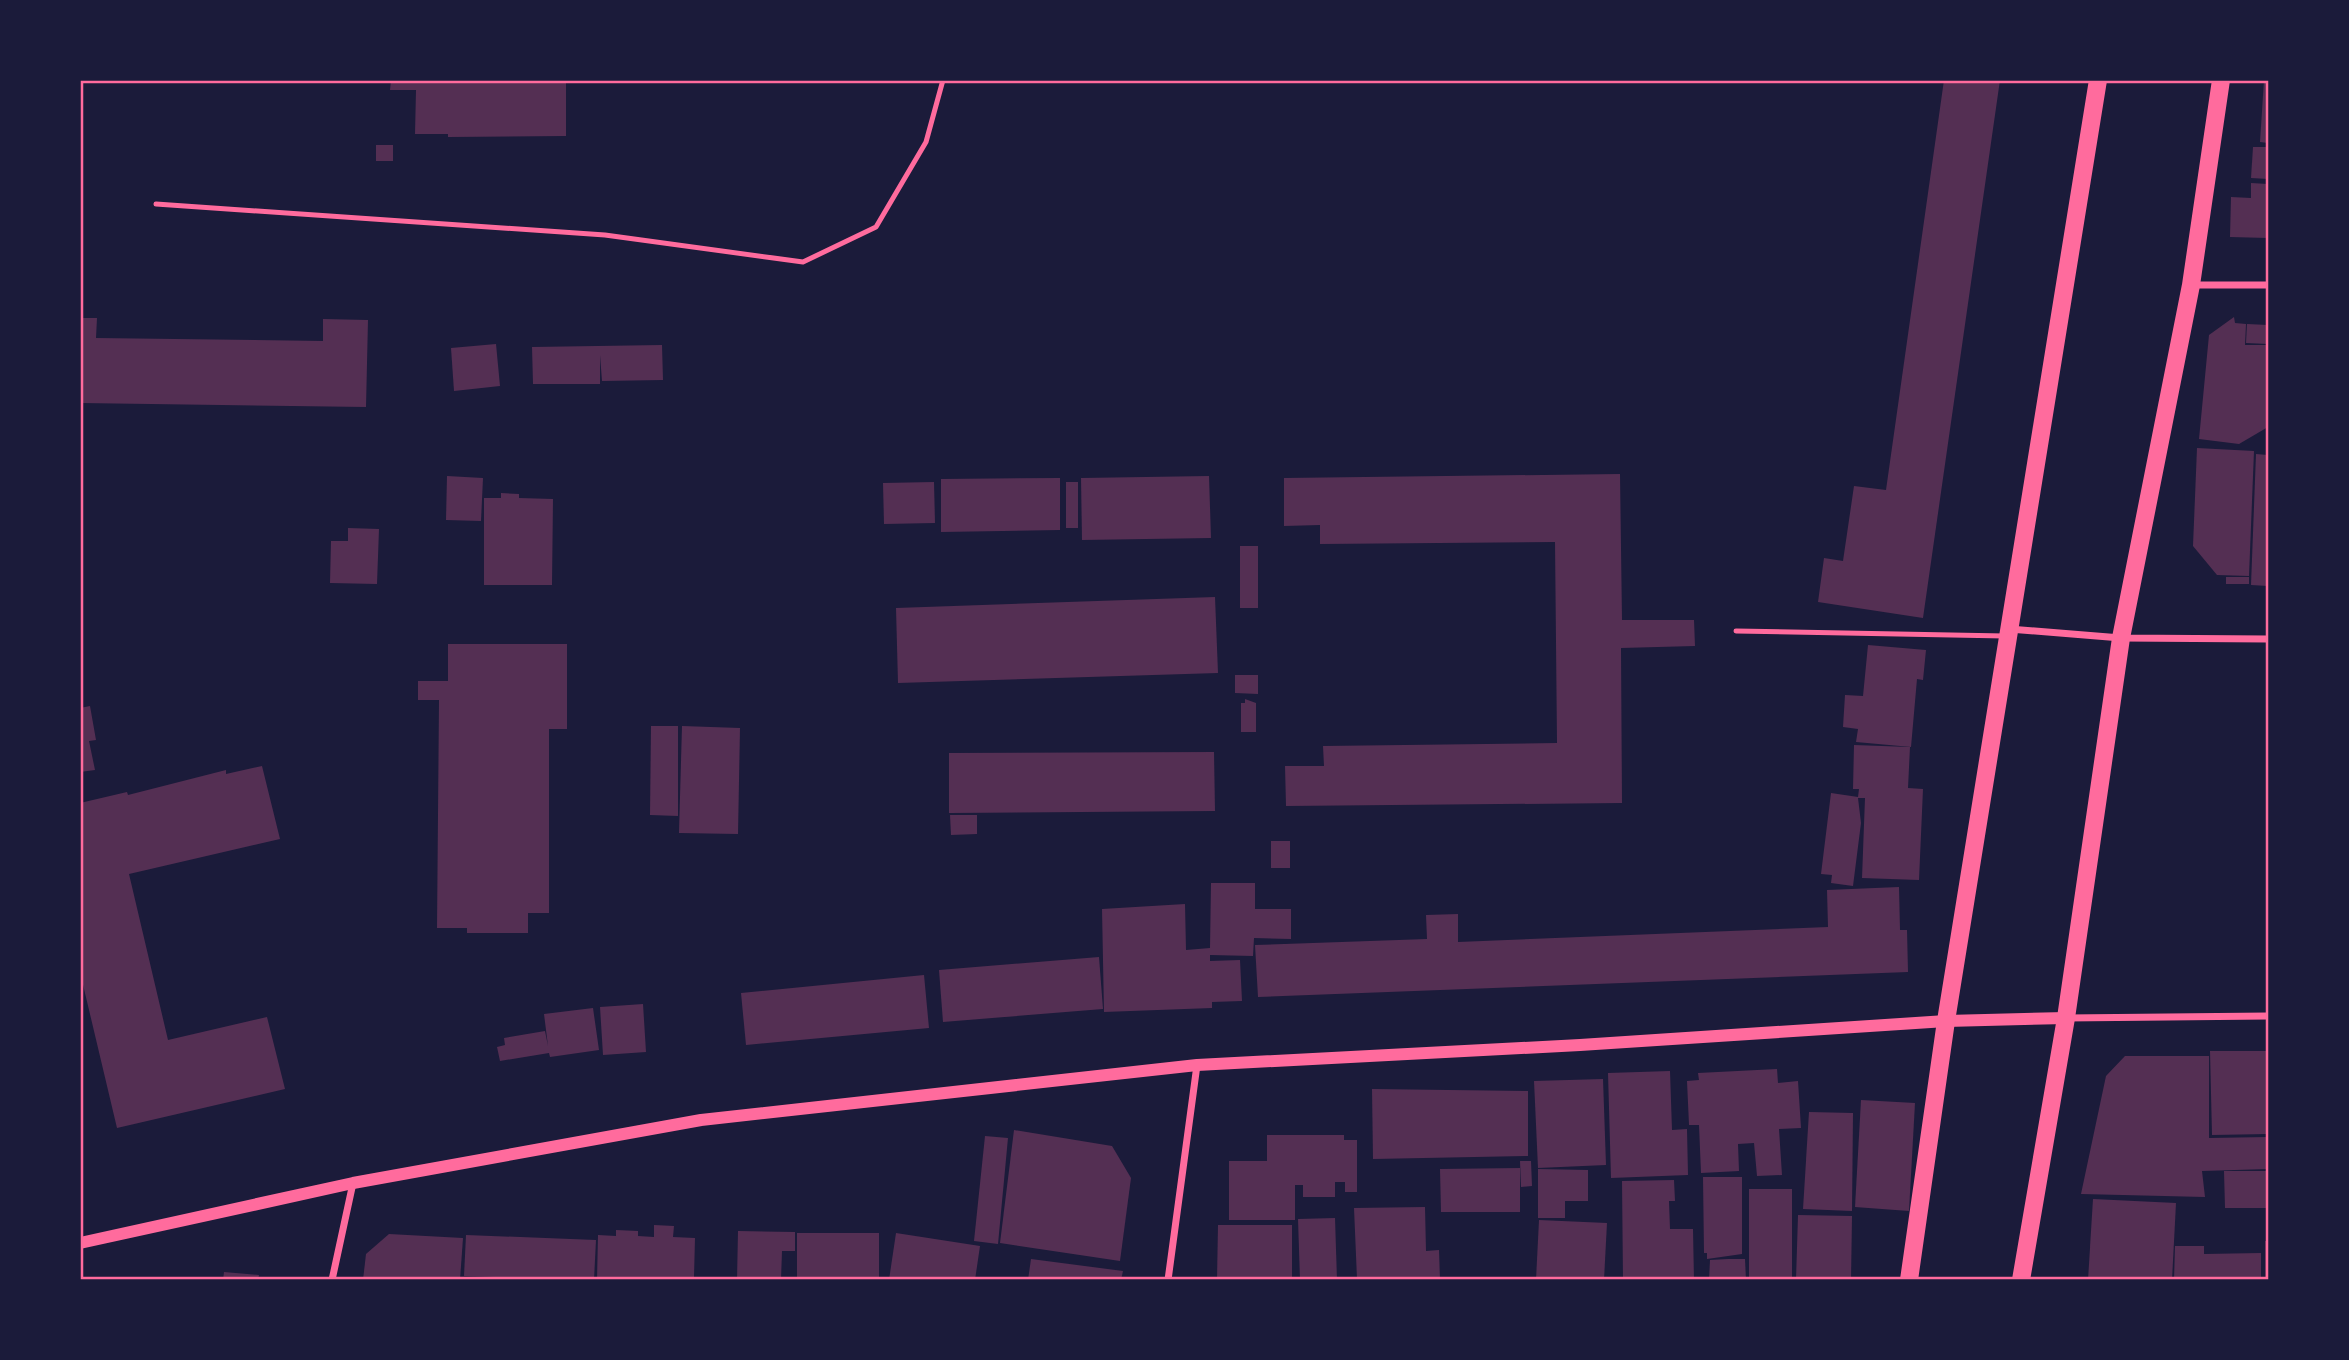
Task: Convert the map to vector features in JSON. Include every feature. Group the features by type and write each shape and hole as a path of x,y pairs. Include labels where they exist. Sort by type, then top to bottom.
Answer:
{"main road":[{"path":"1909,1279 1946,1021 2098,80"},
{"path":"2021,1279 2066,1018 2121,638 2191,285 2221,80"}],"street":[{"path":"2191,285 2269,285"},
{"path":"2009,633 2121,638 2269,639"},
{"path":"80,1243 353,1183 701,1120 1197,1065 1580,1045 1946,1021 2269,1016"},
{"path":"1168,1279 1197,1065"},
{"path":"332,1279 353,1183"}],"lane":[{"path":"156,204 606,235 803,262 876,227 926,142 943,80"},
{"path":"1736,631 2009,633"}],"building":[{"path":"391,80 566,80 566,136 448,137 448,134 415,134 416,90 390,90"},
{"path":"1944,80 2000,80 1923,618 1818,602 1824,558 1843,561 1854,486 1886,490"},
{"path":"2264,80 2268,80 2268,143 2260,142"},
{"path":"376,145 393,145 393,161 376,161"},
{"path":"2253,147 2268,147 2268,179 2251,178"},
{"path":"2251,183 2268,184 2268,238 2230,237 2231,197 2251,198"},
{"path":"2234,317 2235,323 2246,324 2245,345 2268,345 2268,427 2239,444 2199,439 2209,335"},
{"path":"80,318 97,318 96,338 323,341 323,319 368,320 366,407 80,403"},
{"path":"2247,324 2268,325 2268,344 2246,343"},
{"path":"496,344 500,386 454,391 451,348"},
{"path":"662,345 663,380 602,381 600,355 600,384 533,384 532,347"},
{"path":"2197,448 2254,451 2249,576 2217,575 2193,546"},
{"path":"2256,454 2268,455 2268,586 2251,585"},
{"path":"1620,474 1622,620 1694,620 1695,646 1621,648 1622,803 1286,806 1285,766 1324,766 1323,746 1557,743 1555,542 1320,544 1320,525 1284,526 1284,478"},
{"path":"447,476 483,478 481,521 446,520"},
{"path":"1209,476 1211,538 1082,540 1081,478"},
{"path":"1060,478 1060,530 941,532 941,479"},
{"path":"934,482 935,523 884,524 883,483"},
{"path":"1066,482 1078,482 1078,528 1066,528"},
{"path":"501,493 519,494 519,498 553,499 552,585 484,585 484,498 501,498"},
{"path":"348,528 379,529 377,584 330,583 331,541 348,541"},
{"path":"1240,546 1258,546 1258,608 1240,608"},
{"path":"2226,577 2249,577 2249,584 2226,584"},
{"path":"1215,597 1218,673 898,683 896,608"},
{"path":"448,644 567,644 567,729 549,729 549,913 528,913 528,933 467,933 467,928 437,928 439,700 418,700 418,681 448,681"},
{"path":"1868,645 1926,650 1923,680 1917,679 1911,747 1856,742 1858,729 1843,727 1845,695 1863,696"},
{"path":"1235,675 1258,675 1258,694 1235,693"},
{"path":"1245,699 1256,703 1256,732 1241,732 1241,703 1245,703"},
{"path":"90,706 96,740 89,741 95,770 80,772 80,708"},
{"path":"651,726 678,726 678,816 650,815"},
{"path":"682,726 740,728 738,834 679,833"},
{"path":"1854,745 1910,747 1908,788 1923,789 1919,880 1862,878 1865,798 1858,798 1861,823 1853,886 1831,883 1832,875 1821,874 1831,793 1858,797 1859,789 1853,789"},
{"path":"1214,752 1215,811 949,813 949,753"},
{"path":"262,766 280,839 129,874 168,1040 267,1017 285,1089 117,1128 80,972 80,803 127,792 128,795 226,770 226,774"},
{"path":"950,815 977,815 977,834 951,835"},
{"path":"1271,841 1290,841 1290,868 1271,868"},
{"path":"1211,883 1255,883 1255,909 1291,909 1291,939 1254,938 1253,956 1210,955 1210,961 1240,960 1242,1001 1212,1002 1212,1008 1104,1012 1102,909 1185,904 1186,950 1210,948"},
{"path":"1899,887 1900,930 1907,930 1908,972 1258,997 1255,945 1427,939 1426,915 1458,914 1458,942 1828,927 1827,890"},
{"path":"1099,957 1103,1009 943,1022 939,970"},
{"path":"924,975 929,1028 746,1045 741,993"},
{"path":"643,1004 646,1052 603,1055 600,1007"},
{"path":"593,1008 599,1050 550,1057 549,1053 500,1061 497,1047 505,1045 504,1038 545,1031 548,1046 544,1014"},
{"path":"2210,1051 2268,1051 2268,1134 2212,1135"},
{"path":"2125,1056 2209,1056 2209,1138 2268,1137 2268,1169 2202,1171 2205,1197 2081,1194 2106,1076"},
{"path":"1777,1069 1778,1083 1798,1081 1801,1128 1779,1129 1782,1175 1757,1176 1754,1143 1738,1144 1739,1171 1701,1173 1699,1125 1689,1125 1687,1081 1699,1080 1698,1073"},
{"path":"1670,1071 1672,1130 1687,1129 1688,1175 1611,1178 1608,1073"},
{"path":"1603,1079 1606,1165 1538,1168 1534,1081"},
{"path":"1372,1089 1528,1091 1528,1156 1373,1159"},
{"path":"1861,1100 1915,1103 1909,1211 1855,1207"},
{"path":"1809,1112 1853,1113 1852,1211 1803,1209"},
{"path":"1014,1130 1112,1146 1131,1178 1120,1261 1000,1243"},
{"path":"1267,1135 1344,1135 1344,1140 1357,1140 1357,1192 1345,1192 1345,1182 1335,1182 1335,1197 1303,1197 1303,1185 1295,1185 1295,1220 1229,1220 1229,1161 1267,1161"},
{"path":"985,1136 1008,1138 998,1244 974,1241"},
{"path":"1520,1161 1531,1161 1532,1186 1521,1187"},
{"path":"1520,1168 1520,1212 1441,1212 1440,1169"},
{"path":"1538,1169 1588,1170 1588,1201 1565,1201 1565,1218 1538,1218"},
{"path":"2224,1171 2268,1171 2268,1208 2225,1208"},
{"path":"1703,1177 1742,1177 1742,1254 1707,1259 1707,1253 1704,1253"},
{"path":"1674,1180 1675,1201 1669,1201 1670,1229 1693,1229 1694,1280 1623,1280 1622,1181"},
{"path":"1749,1189 1792,1189 1792,1280 1749,1280"},
{"path":"2093,1199 2176,1203 2172,1280 2088,1280"},
{"path":"1425,1207 1426,1251 1439,1250 1440,1280 1357,1279 1354,1208"},
{"path":"1798,1215 1852,1216 1851,1280 1796,1280"},
{"path":"1335,1218 1337,1280 1300,1280 1298,1219"},
{"path":"1539,1220 1607,1223 1604,1280 1536,1280"},
{"path":"654,1225 674,1226 673,1237 695,1238 694,1277 597,1280 598,1235 616,1236 616,1230 638,1231 638,1236 654,1237"},
{"path":"1218,1225 1292,1225 1292,1280 1217,1280"},
{"path":"738,1231 795,1232 795,1251 782,1251 781,1280 737,1280"},
{"path":"797,1233 879,1233 879,1280 797,1280"},
{"path":"896,1233 980,1246 975,1280 889,1280"},
{"path":"389,1234 463,1238 460,1280 363,1280 366,1254"},
{"path":"466,1235 596,1240 594,1280 464,1276"},
{"path":"2265,1241 2268,1241 2268,1280 2265,1280"},
{"path":"2175,1246 2204,1246 2204,1254 2261,1253 2261,1280 2174,1280"},
{"path":"1031,1259 1123,1271 1121,1280 1028,1280"},
{"path":"1745,1259 1746,1280 1709,1280 1710,1260"},
{"path":"224,1272 259,1275 258,1280 223,1280"}]}
